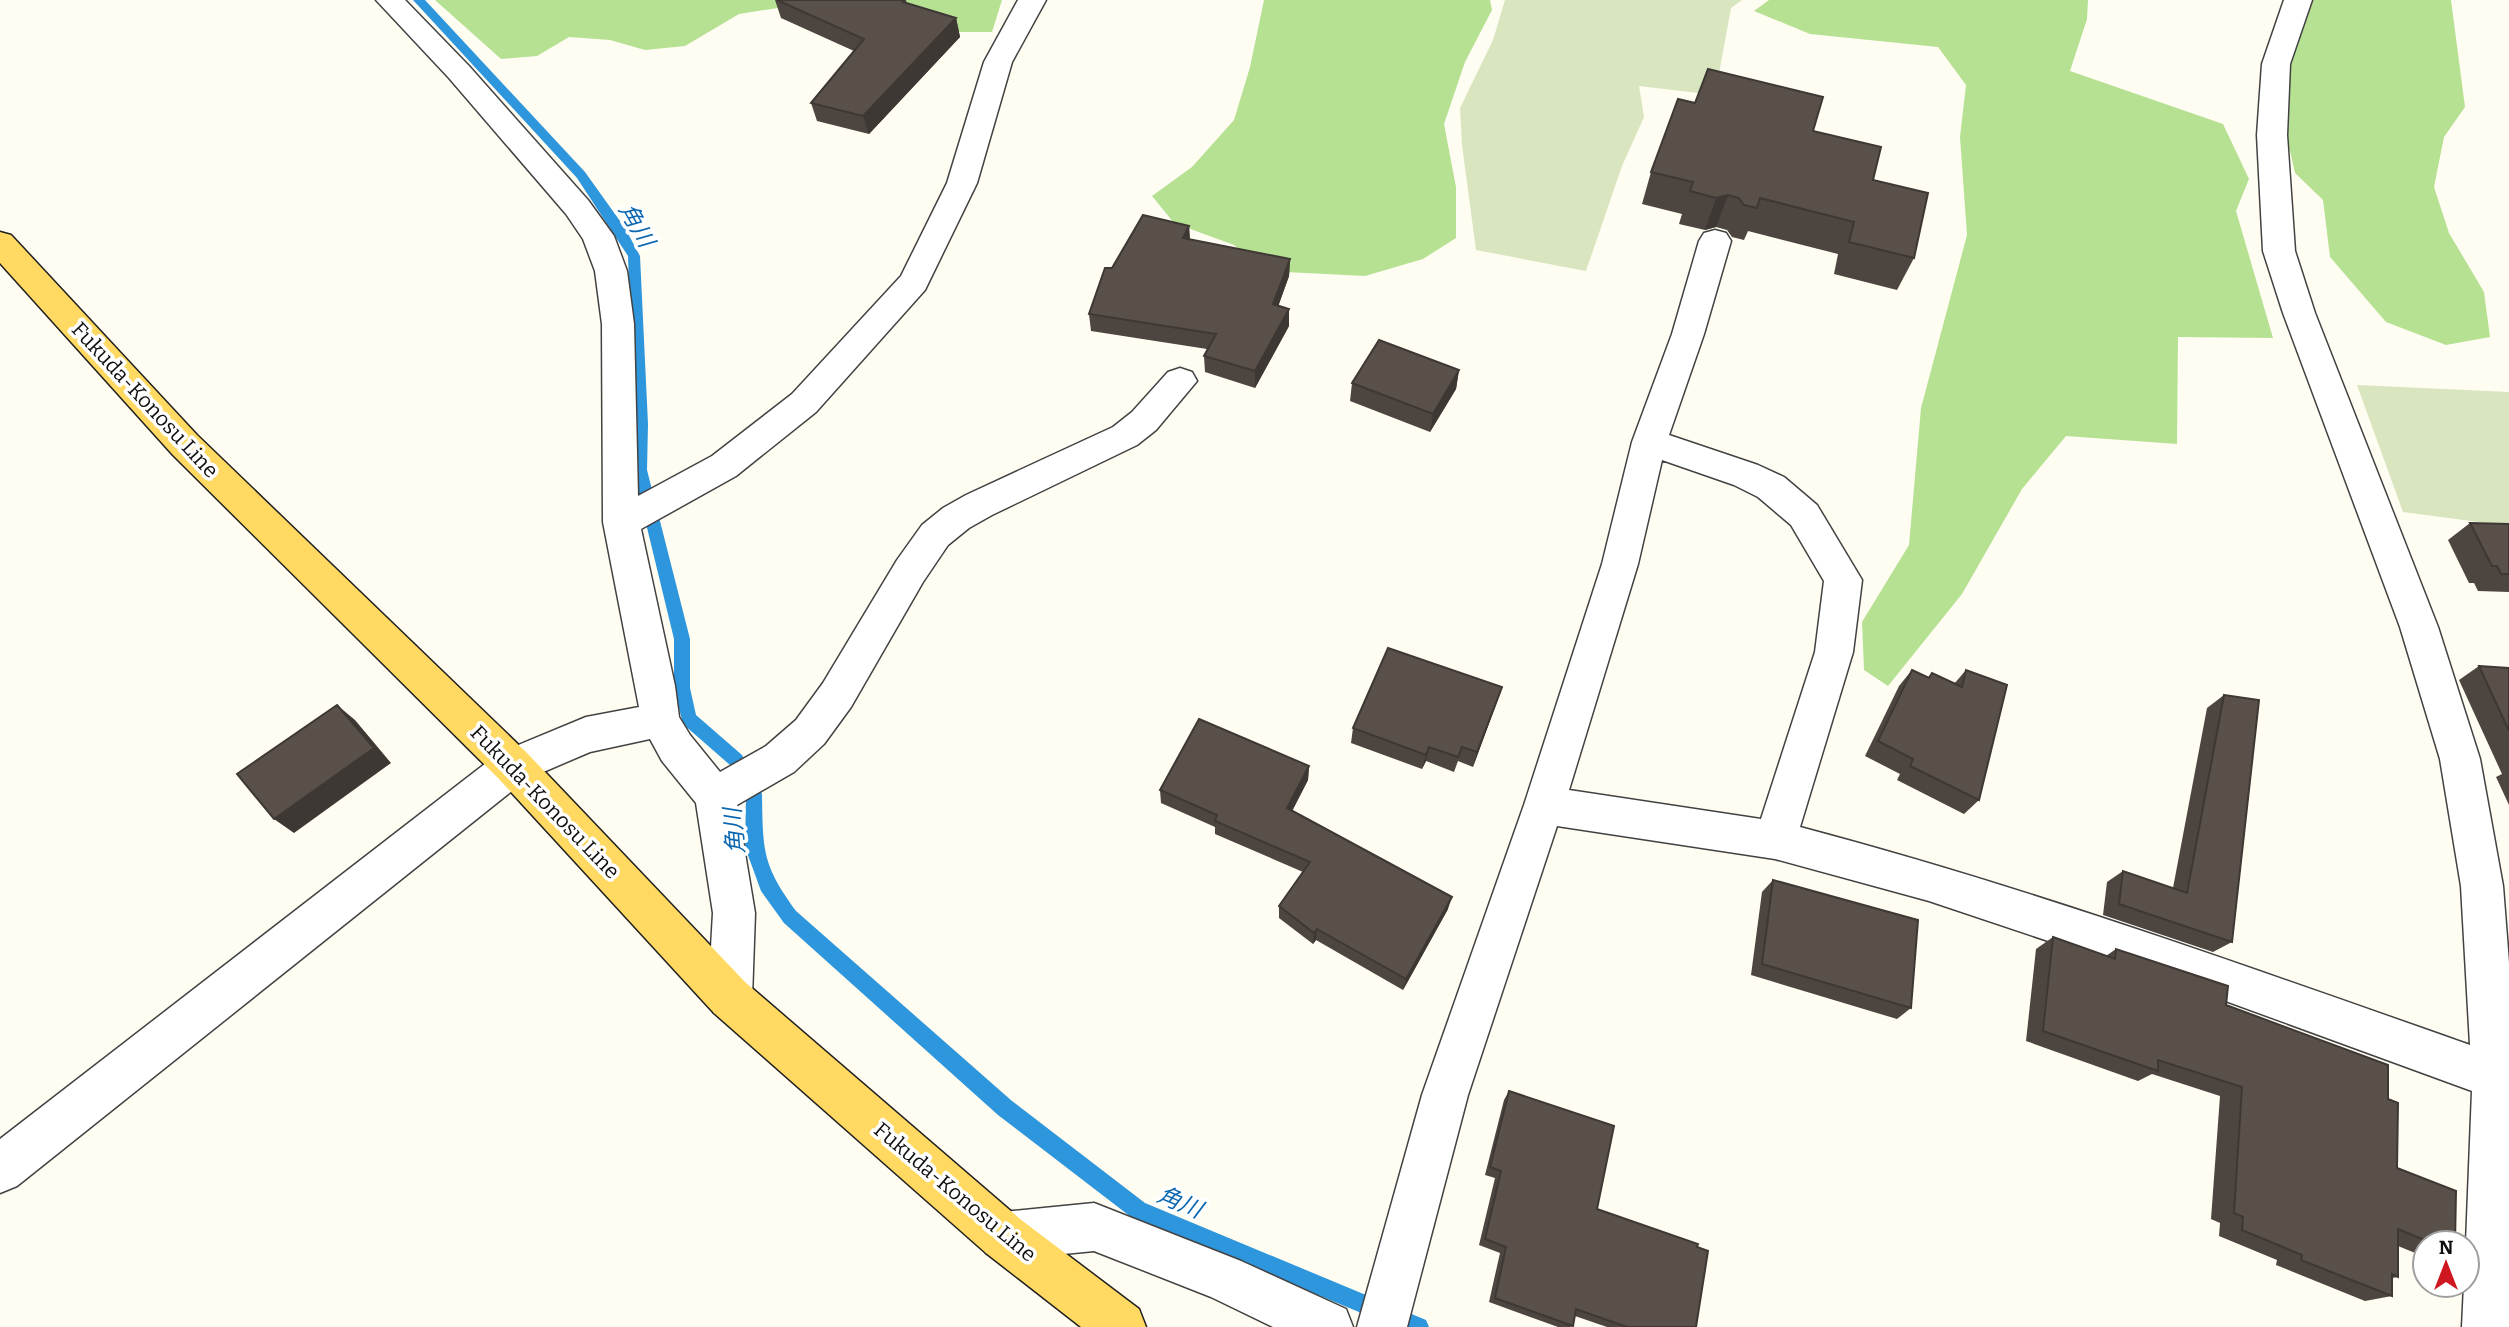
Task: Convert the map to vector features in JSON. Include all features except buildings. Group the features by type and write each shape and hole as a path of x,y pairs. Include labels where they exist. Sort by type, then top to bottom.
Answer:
{"main road":[{"name":"Fukuda-Konosu Line","path":"0,243 185,445 513,766 730,998 1003,1236 1121,1327"}],"street":[{"path":"390,0 459,72 577,207 598,236 611,271 618,324 621,522 656,686 660,720 676,748 715,796 734,913 730,998"},
{"path":"621,522 724,466 804,403 914,282 962,183 998,62 1032,0"},
{"path":"2298,0 2276,64 2273,135 2279,251 2299,313 2419,627 2460,759 2482,886 2495,1077 2487,1327"},
{"path":"1382,1327 1399,1275 1413,1203 1432,1135 1545,805 1620,564 1649,442 1688,334 1715,241"},
{"path":"715,796 780,759 810,732 837,695 909,571 935,535 956,518 979,505 1125,436 1144,421 1180,381"},
{"path":"1649,442 1746,475 1771,487 1804,515 1843,580 1835,652 1775,840"},
{"path":"0,1169 513,766 586,735 660,720"},
{"path":"1545,805 1775,840 1942,885 2213,975 2495,1077"},
{"path":"1003,1236 1094,1227 1224,1278 1328,1327"}],"green space":[{"path":"435,0 1002,0 992,32 951,32 809,3 739,14 685,46 645,50 610,40 569,37 537,56 501,59"},
{"path":"1264,0 1490,0 1492,10 1465,62 1444,124 1456,187 1456,238 1423,259 1365,276 1263,271 1234,245 1174,223 1152,196 1192,167 1234,120 1250,67"},
{"path":"1505,0 1742,0 1731,8 1715,95 1639,86 1644,117 1622,166 1586,271 1476,250 1462,145 1460,108 1493,40"},
{"path":"1769,0 2088,0 2087,19 2070,71 2223,124 2249,179 2236,211 2273,338 2178,337 2177,444 2066,436 2022,489 1962,594 1888,686 1864,670 1862,622 1909,545 1921,408 1967,235 1960,137 1966,85 1938,47 1810,34 1754,11"},
{"path":"2284,0 2451,0 2465,107 2444,137 2434,187 2449,233 2484,292 2490,337 2446,345 2386,322 2330,257 2323,200 2295,173 2286,133 2288,69"},
{"path":"2357,385 2509,392 2509,526 2403,512"}],"waterway":[{"name":"角川","path":"419,0 581,175 634,256 641,424 640,470 682,639 682,688 689,719 736,760 754,794 754,847 767,885 790,917 1005,1108 1138,1210 1419,1327"}]}
